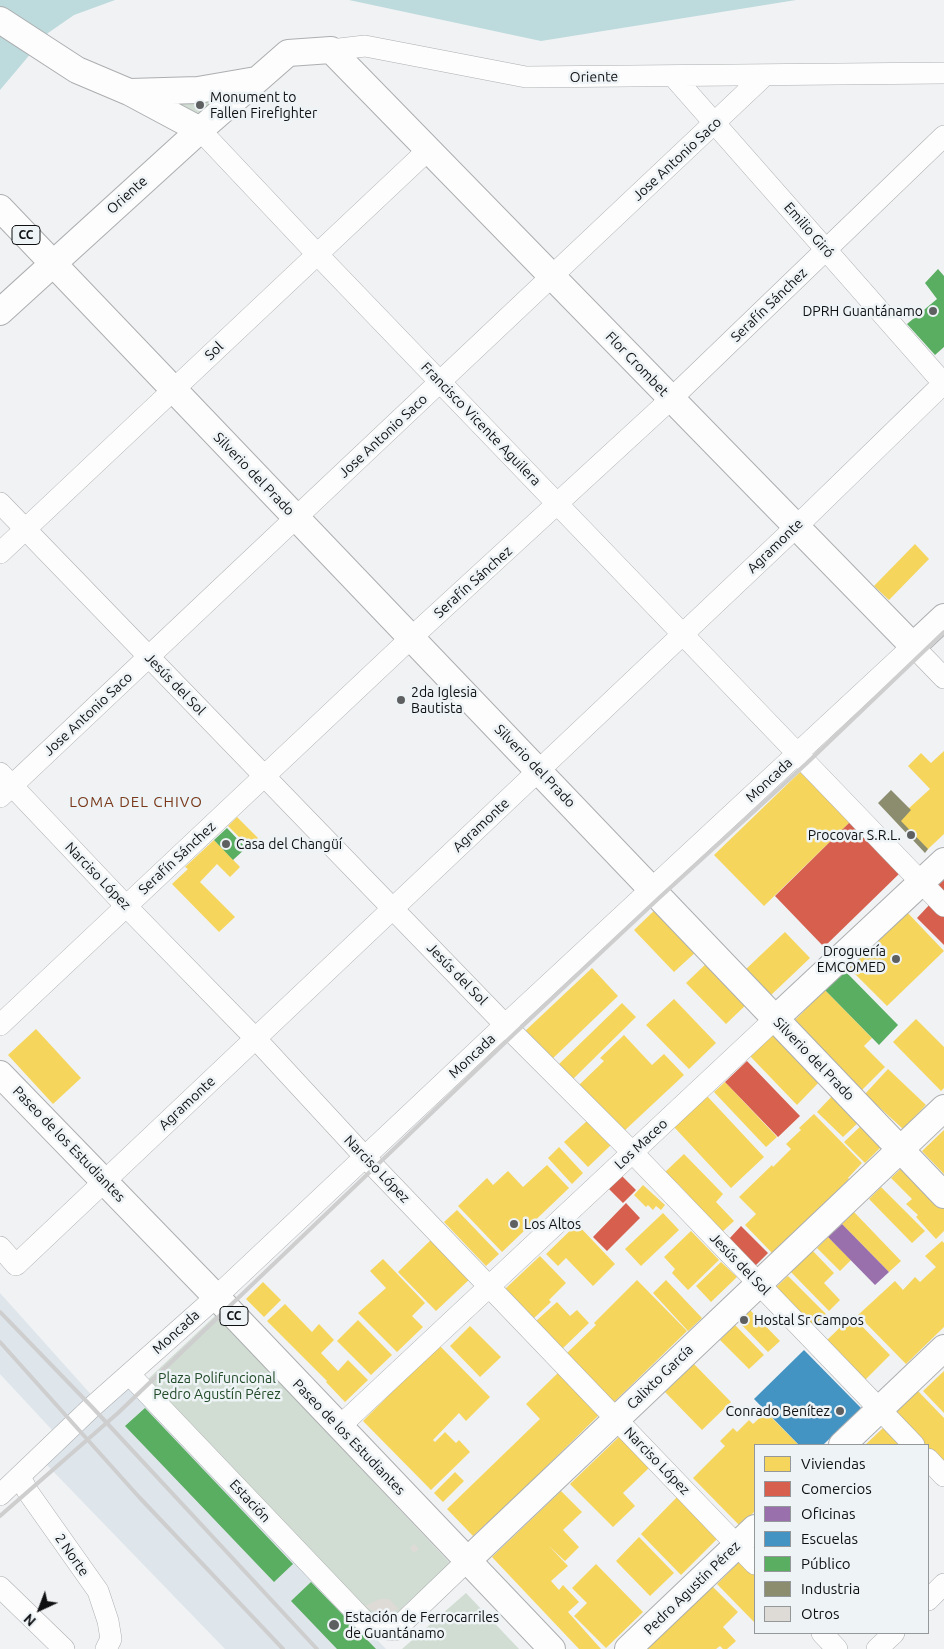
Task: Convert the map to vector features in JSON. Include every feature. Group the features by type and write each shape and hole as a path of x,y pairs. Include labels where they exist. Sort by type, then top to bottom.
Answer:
{"main road":[{"name":"Francisco Vicente Aguilera","path":"0,20 77,70 129,92 200,130"},
{"name":"Oriente","path":"0,312 200,130 288,53 330,50"},
{"name":"Flor Crombet","path":"330,50 913,646"},
{"path":"129,92 198,90 256,80"},
{"name":"Silverio del Prado","path":"0,208 944,1195"},
{"name":"Moncada","path":"913,646 944,617"},
{"name":"Los Maceo","path":"776,1018 944,861"},
{"name":"Paseo de los Estudiantes","path":"0,1074 105,1181 552,1649"},
{"name":"Calixto García","path":"467,1561 944,1108"},
{"path":"843,1444 944,1348"},
{"name":"Pedro Agustín Pérez","path":"628,1649 746,1536"}],"street":[{"name":"Oriente","path":"330,50 365,46 526,77 944,73"},
{"name":"Emilio Giró","path":"673,76 944,383"},
{"name":"Jose Antonio Saco","path":"4,785 149,657 766,76"},
{"name":"Francisco Vicente Aguilera","path":"200,130 944,906"},
{"name":"Serafín Sánchez","path":"0,1025 412,638 672,399 944,136"},
{"name":"Sol","path":"0,553 428,150"},
{"name":"Agramonte","path":"0,1247 16,1265 683,634 944,383"},
{"name":"Jesús del Sol","path":"0,502 913,1444"},
{"name":"Flor Crombet","path":"913,646 944,678"},
{"name":"Moncada","path":"6,1486 216,1297 364,1156 913,646"},
{"name":"Narciso López","path":"4,785 255,1038 364,1156 617,1418 746,1536 754,1561"},
{"name":"Los Maceo","path":"339,1427 776,1018"},
{"name":"Estación","path":"129,1374 370,1628"},
{"path":"929,1460 944,1476"},
{"name":"2 Norte","path":"6,1486 28,1492 98,1591 108,1621 108,1644"},
{"name":"Calixto García","path":"370,1628 395,1630 467,1561"},
{"path":"929,1599 944,1584"},
{"path":"0,1586 64,1649"},
{"path":"823,1634 837,1649"},
{"path":"877,1649 893,1634"}],"shaded area":[{"path":"0,1293 104,1409 129,1386 386,1649 225,1649 46,1464 66,1445 0,1374"}],"green space":[{"path":"228,94 199,119 171,104"},
{"name":"Plaza Polifuncional Pedro Agustín Pérez","path":"216,1315 450,1563 389,1620 374,1618 145,1382"},
{"path":"466,1593 519,1649 402,1649"}],"water":[{"path":"0,0 115,0 74,15 48,33 0,90"},
{"path":"349,0 796,0 541,41"}],"building: Viviendas":[{"path":"915,544 929,559 889,600 874,586"},
{"path":"944,751 944,834 927,850 896,820 930,789 908,766 921,753 931,763"},
{"path":"800,772 850,822 764,906 714,855"},
{"path":"237,817 258,838 249,847 228,826"},
{"path":"214,840 240,867 230,877 217,864 200,882 235,917 219,932 172,884 188,869 185,867"},
{"path":"658,907 698,950 674,972 634,930"},
{"name":"Droguería EMCOMED","path":"905,910 944,951 887,1006 847,966"},
{"path":"785,932 810,958 770,996 745,970"},
{"path":"708,962 748,1003 726,1024 686,983"},
{"path":"592,968 618,996 550,1061 523,1033"},
{"path":"825,990 872,1038 864,1046 885,1067 862,1090 795,1020"},
{"path":"674,999 716,1043 689,1069 646,1025"},
{"path":"622,1003 636,1017 572,1080 558,1065"},
{"path":"916,1019 944,1047 944,1088 941,1091 893,1042"},
{"path":"779,1028 825,1076 797,1105 750,1056"},
{"path":"36,1029 81,1078 53,1104 8,1055"},
{"path":"624,1035 652,1065 664,1054 684,1075 623,1132 579,1085 604,1061 600,1058"},
{"path":"888,1069 926,1105 903,1129 865,1094"},
{"path":"725,1082 777,1137 766,1147 714,1092"},
{"path":"835,1093 861,1120 843,1137 817,1112"},
{"path":"707,1096 764,1157 731,1188 674,1127"},
{"path":"814,1114 862,1163 849,1179 773,1254 745,1225 756,1214 739,1197 791,1149 786,1144"},
{"path":"588,1120 611,1145 588,1167 564,1142"},
{"path":"864,1123 884,1144 865,1163 844,1142"},
{"path":"944,1130 944,1174 922,1151"},
{"path":"559,1147 583,1173 572,1184 548,1158"},
{"path":"684,1154 723,1194 716,1202 734,1221 722,1232 690,1201 692,1199 677,1183 675,1185 664,1173"},
{"path":"906,1164 944,1203 944,1231 936,1239 916,1217 918,1215 906,1204 912,1199 891,1178"},
{"path":"547,1165 569,1188 502,1252 458,1206 487,1178 493,1185 508,1171 523,1187"},
{"path":"643,1185 665,1205 661,1210 656,1206 653,1210 648,1205 646,1207 634,1195"},
{"path":"881,1187 925,1231 912,1243 869,1199"},
{"path":"457,1210 499,1254 486,1266 444,1222"},
{"path":"854,1212 901,1261 889,1272 842,1224"},
{"path":"663,1213 679,1230 641,1266 625,1249"},
{"path":"577,1224 615,1264 593,1286 566,1258 558,1266 546,1254"},
{"path":"691,1231 719,1260 688,1290 672,1273 675,1269 664,1257"},
{"path":"434,1237 472,1277 436,1311 398,1272"},
{"path":"828,1237 851,1260 840,1271 817,1248"},
{"path":"942,1241 944,1243 944,1327 906,1364 858,1315 895,1281 903,1290 915,1277 920,1282 936,1267 925,1256"},
{"path":"811,1249 834,1273 824,1283 840,1300 829,1311 789,1270"},
{"path":"540,1256 566,1283 549,1300 551,1302 533,1319 505,1289"},
{"path":"383,1259 425,1303 412,1316 423,1327 397,1352 358,1313 386,1288 370,1271"},
{"path":"721,1262 737,1277 711,1302 696,1286"},
{"path":"788,1276 826,1314 811,1328 773,1290"},
{"path":"637,1280 687,1331 614,1402 567,1353 596,1325 594,1323"},
{"path":"666,1280 702,1318 688,1331 653,1293"},
{"path":"263,1282 281,1300 264,1317 246,1299"},
{"path":"557,1302 570,1316 577,1310 589,1323 562,1349 536,1321"},
{"path":"285,1304 312,1332 319,1324 334,1340 321,1353 338,1371 348,1360 368,1380 345,1402 327,1381 267,1321"},
{"path":"749,1309 780,1341 768,1352 737,1320"},
{"path":"852,1316 890,1355 865,1380 827,1340"},
{"path":"358,1320 392,1355 371,1375 337,1341"},
{"path":"735,1325 764,1355 749,1369 720,1340"},
{"path":"470,1326 501,1357 480,1377 450,1346"},
{"path":"439,1345 490,1397 466,1421 459,1413 433,1440 435,1442 445,1432 456,1443 459,1440 470,1452 431,1490 363,1421"},
{"path":"694,1364 731,1402 702,1430 665,1392"},
{"path":"561,1370 602,1412 488,1524 473,1536 447,1509 540,1419 526,1404"},
{"path":"944,1371 944,1413 923,1391"},
{"path":"918,1391 944,1418 944,1468 929,1452 929,1444 921,1444 893,1415"},
{"path":"766,1412 798,1444 754,1444 754,1512 740,1526 693,1478 725,1446 720,1441 733,1428 737,1432 749,1420 753,1424"},
{"path":"883,1428 898,1444 866,1444"},
{"path":"621,1435 651,1466 623,1493 635,1506 613,1527 570,1484"},
{"path":"455,1472 464,1481 443,1502 434,1493"},
{"path":"561,1491 582,1512 563,1530 579,1547 565,1561 549,1546 568,1566 551,1581 559,1590 563,1585 579,1602 568,1612 601,1649 579,1649 492,1557"},
{"path":"679,1495 720,1536 681,1575 641,1534"},
{"path":"639,1537 674,1573 650,1596 616,1561"},
{"path":"741,1560 754,1574 754,1622 717,1584"},
{"path":"596,1564 643,1612 606,1648 574,1616 587,1603 572,1588"},
{"path":"711,1585 738,1612 723,1627 736,1641 727,1649 723,1649 720,1646 716,1649 646,1649"}],"building: Comercios":[{"path":"850,822 900,873 824,947 775,896"},
{"path":"944,873 944,891 935,882"},
{"path":"931,903 944,916 944,945 917,918"},
{"path":"747,1061 800,1116 778,1137 725,1082"},
{"path":"622,1176 636,1190 623,1203 609,1189"},
{"path":"626,1203 640,1218 607,1251 593,1237"},
{"path":"741,1226 768,1253 755,1266 729,1239"}],"building: Oficinas":[{"path":"842,1224 889,1272 875,1285 828,1237"}],"building: Escuelas":[{"path":"804,1350 861,1408 824,1444 798,1444 754,1399"}],"building: Público":[{"name":"DPRH Guantánamo","path":"938,269 944,276 944,347 935,355 907,324 937,299 925,283"},
{"path":"227,828 246,848 233,860 214,840"},
{"path":"845,971 898,1025 879,1045 825,990"},
{"path":"145,1408 293,1564 274,1582 125,1426"},
{"name":"Estación de Ferrocarriles de Guantánamo","path":"311,1582 376,1649 337,1649 291,1601"}],"building: Industria":[{"name":"Procovar S.R.L.","path":"891,790 911,810 901,821 928,849 925,853 878,803"}],"building: Otros":[{"path":"414,1544 419,1549 414,1553 410,1548"},
{"path":"380,1599 389,1599 399,1609 388,1614 378,1614 365,1606"}],"railway":[{"path":"0,1516 118,1413 514,1034 807,763 944,632"},
{"path":"0,1312 92,1407 317,1649"},
{"path":"0,1342 139,1497 283,1649"}],"place":[{"name":"Monument to Fallen Firefighter","path":"200,105"},
{"name":"DPRH Guantánamo","path":"933,311"},
{"name":"2da Iglesia Bautista","path":"401,700"},
{"name":"Procovar S.R.L.","path":"911,835"},
{"name":"Casa del Changüí","path":"226,844"},
{"name":"Droguería EMCOMED","path":"896,959"},
{"name":"Los Altos","path":"514,1224"},
{"name":"Hostal Sr Campos","path":"744,1320"},
{"name":"Conrado Benítez","path":"840,1411"},
{"name":"Estación de Ferrocarriles de Guantánamo","path":"334,1625"}],"district":[{"name":"LOMA DEL CHIVO","path":"136,802"}]}
